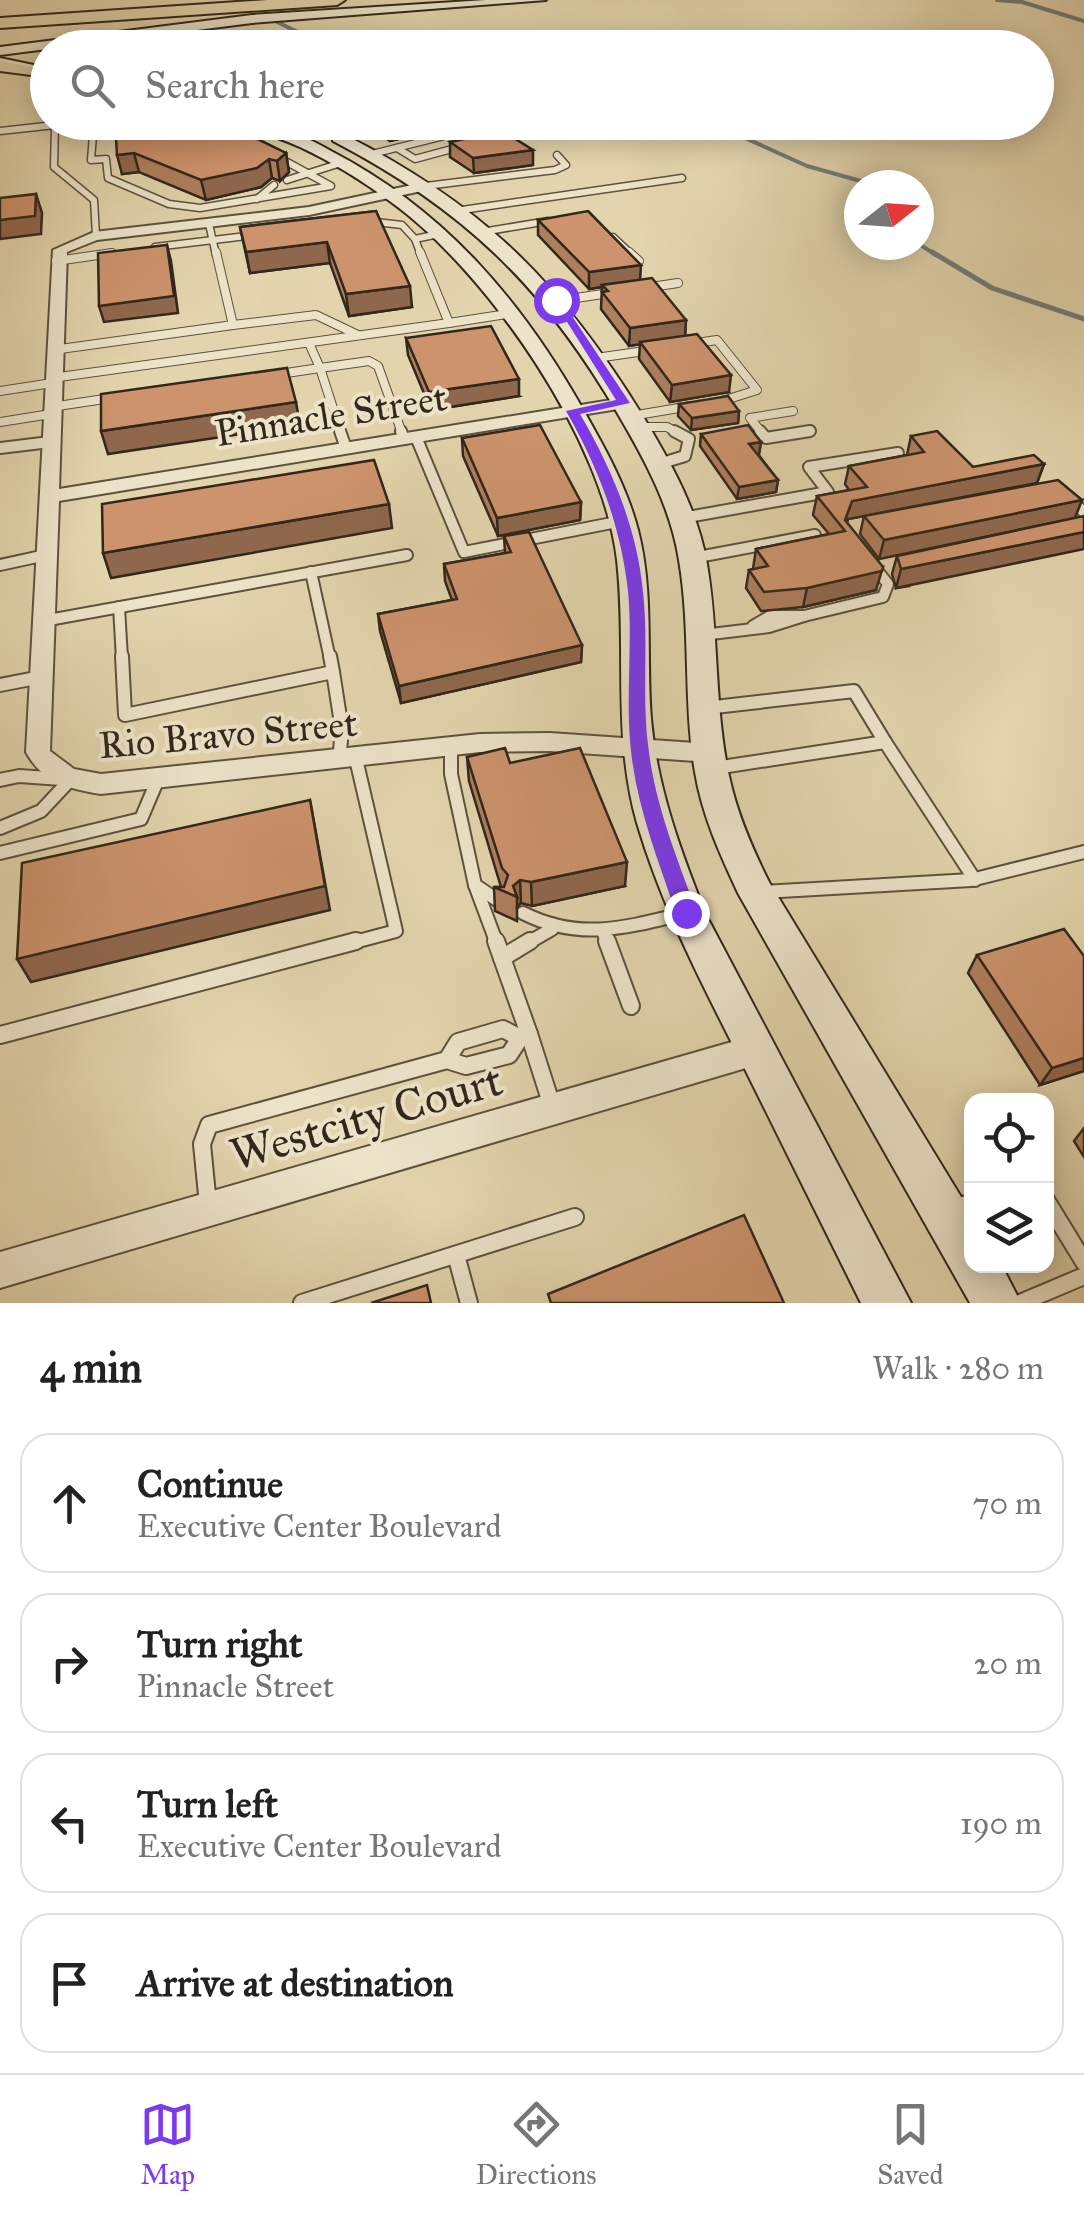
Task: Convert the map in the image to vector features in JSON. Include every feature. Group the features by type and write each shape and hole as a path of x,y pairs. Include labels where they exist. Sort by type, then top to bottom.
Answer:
{"highway":[{"path":"0,16 216,0"},
{"path":"0,24 337,0"},
{"path":"1,55 30,67"}],"main road":[{"path":"162,30 540,0"},
{"path":"1,55 30,50"},
{"path":"1,55 30,57"},
{"path":"293,140 344,162 395,194 443,232 514,313 599,458 622,521 636,592 639,749 648,803 686,913 887,1303"},
{"path":"340,140 426,186 488,231 556,300 631,415 659,464 682,518 693,558 703,636 711,761 731,838 756,893 957,1207 964,1232"},
{"path":"979,1273 997,1303"}],"street":[{"path":"56,260 67,245 96,236 211,232 352,213 395,194 426,186"},
{"name":"Rio Bravo Street","path":"56,260 38,752 50,769 71,780 101,784 452,747 550,742 639,749 711,761"},
{"name":"Pinnacle Street","path":"48,496 572,411 631,415"},
{"name":"Westcity Court","path":"0,1270 756,1050"}],"lane":[{"path":"0,130 30,128"},
{"path":"54,140 54,167 94,200 96,236"},
{"path":"93,140 92,160 106,159 108,178 182,208 330,186 258,148"},
{"path":"372,154 430,140"},
{"path":"397,148 415,159 485,140"},
{"path":"426,186 555,170 566,164 557,155"},
{"path":"287,180 344,162"},
{"path":"462,210 682,178"},
{"path":"257,199 274,185"},
{"path":"257,199 271,224"},
{"path":"352,213 402,225 414,239 449,324"},
{"path":"488,231 563,218"},
{"path":"603,228 638,261"},
{"path":"147,248 211,232 232,324"},
{"path":"414,239 443,232"},
{"path":"56,260 131,250"},
{"path":"556,300 678,283"},
{"path":"0,391 514,313"},
{"path":"53,350 316,314 360,336"},
{"path":"631,415 738,399 757,390 717,340 682,345"},
{"path":"309,343 346,448"},
{"path":"596,358 665,348"},
{"path":"262,376 369,361 378,366 464,552 622,521"},
{"path":"0,422 128,396"},
{"path":"793,410 750,418 766,438 810,431"},
{"path":"631,415 688,439 706,436"},
{"path":"740,430 758,428"},
{"path":"659,464 685,456 688,439"},
{"path":"0,448 50,442"},
{"path":"682,518 828,492 809,468 898,453"},
{"path":"1051,489 1062,492 1084,512"},
{"path":"693,558 814,536"},
{"path":"43,621 406,555"},
{"path":"0,565 46,556"},
{"path":"703,636 753,626 768,628 884,597 888,584 866,557"},
{"path":"875,569 894,565"},
{"path":"0,1035 396,931 347,760 311,572"},
{"path":"120,607 125,715 332,672"},
{"path":"0,685 41,677"},
{"path":"706,708 854,692 975,880"},
{"path":"711,761 886,742"},
{"path":"452,747 451,774 475,885 502,958 524,1036 553,1109"},
{"path":"0,780 19,776 71,780"},
{"path":"0,853 141,820 158,779"},
{"path":"0,828 27,821 55,803 71,780"},
{"path":"756,893 805,884 878,887 975,880 1084,852"},
{"path":"475,885 500,902"},
{"path":"523,913 552,928 582,936 686,913"},
{"path":"502,958 552,928"},
{"path":"603,931 631,1006"},
{"path":"447,1060 458,1042 503,1029 524,1036"},
{"path":"208,1209 202,1144 209,1125 447,1060 466,1066 509,1055 524,1036"},
{"path":"1054,1213 1084,1262"},
{"path":"302,1303 575,1217"},
{"path":"456,1255 469,1303"},
{"path":"1020,1303 1084,1276"}],"building":[{"path":"116,140 260,140 286,153 257,168 201,180 134,153 117,155"},
{"path":"517,140 533,150 473,158 450,142"},
{"path":"36,194 35,216 0,220 0,198"},
{"path":"376,211 410,286 346,294 327,242 246,252 240,227"},
{"path":"588,211 641,265 589,272 538,220"},
{"path":"167,245 174,296 99,306 98,253"},
{"path":"652,278 686,320 630,328 602,292 608,291 602,285"},
{"path":"491,326 519,379 429,392 406,338"},
{"path":"697,334 731,375 672,385 640,342"},
{"path":"287,368 296,402 101,431 101,394"},
{"path":"728,396 739,411 692,418 679,404"},
{"path":"540,425 581,502 497,518 462,438"},
{"path":"748,425 761,442 749,444 778,480 739,487 701,434"},
{"path":"937,431 973,467 1034,455 1044,464 852,501 845,520 883,567 882,571 807,588 764,592 749,570 768,566 756,549 845,531 817,496 867,487 849,466 924,452 911,436"},
{"path":"374,460 389,504 103,553 102,504"},
{"path":"1058,480 1082,500 884,540 864,516"},
{"path":"1084,516 1084,532 901,569 897,556"},
{"path":"529,532 582,645 399,686 378,614 457,599 444,564 511,552 504,536"},
{"path":"505,748 510,763 580,748 627,862 531,882 520,880 513,886 517,897 494,887 504,887 508,875 502,868 467,757"},
{"path":"310,800 325,886 17,959 22,863"},
{"path":"1064,929 1084,956 1084,1058 1052,1068 977,955"},
{"path":"744,1215 784,1303 551,1303 548,1294"},
{"path":"427,1285 431,1303 371,1303"}],"waterway":[{"path":"997,0 1022,2 1084,21"},
{"path":"275,21 294,30"},
{"path":"750,140 807,166 844,176"},
{"path":"934,253 992,288 1084,319"}],"route":[{"path":"556,300 624,403 572,411 599,458 626,533 636,592 635,718 639,749 648,803 686,913"}]}
